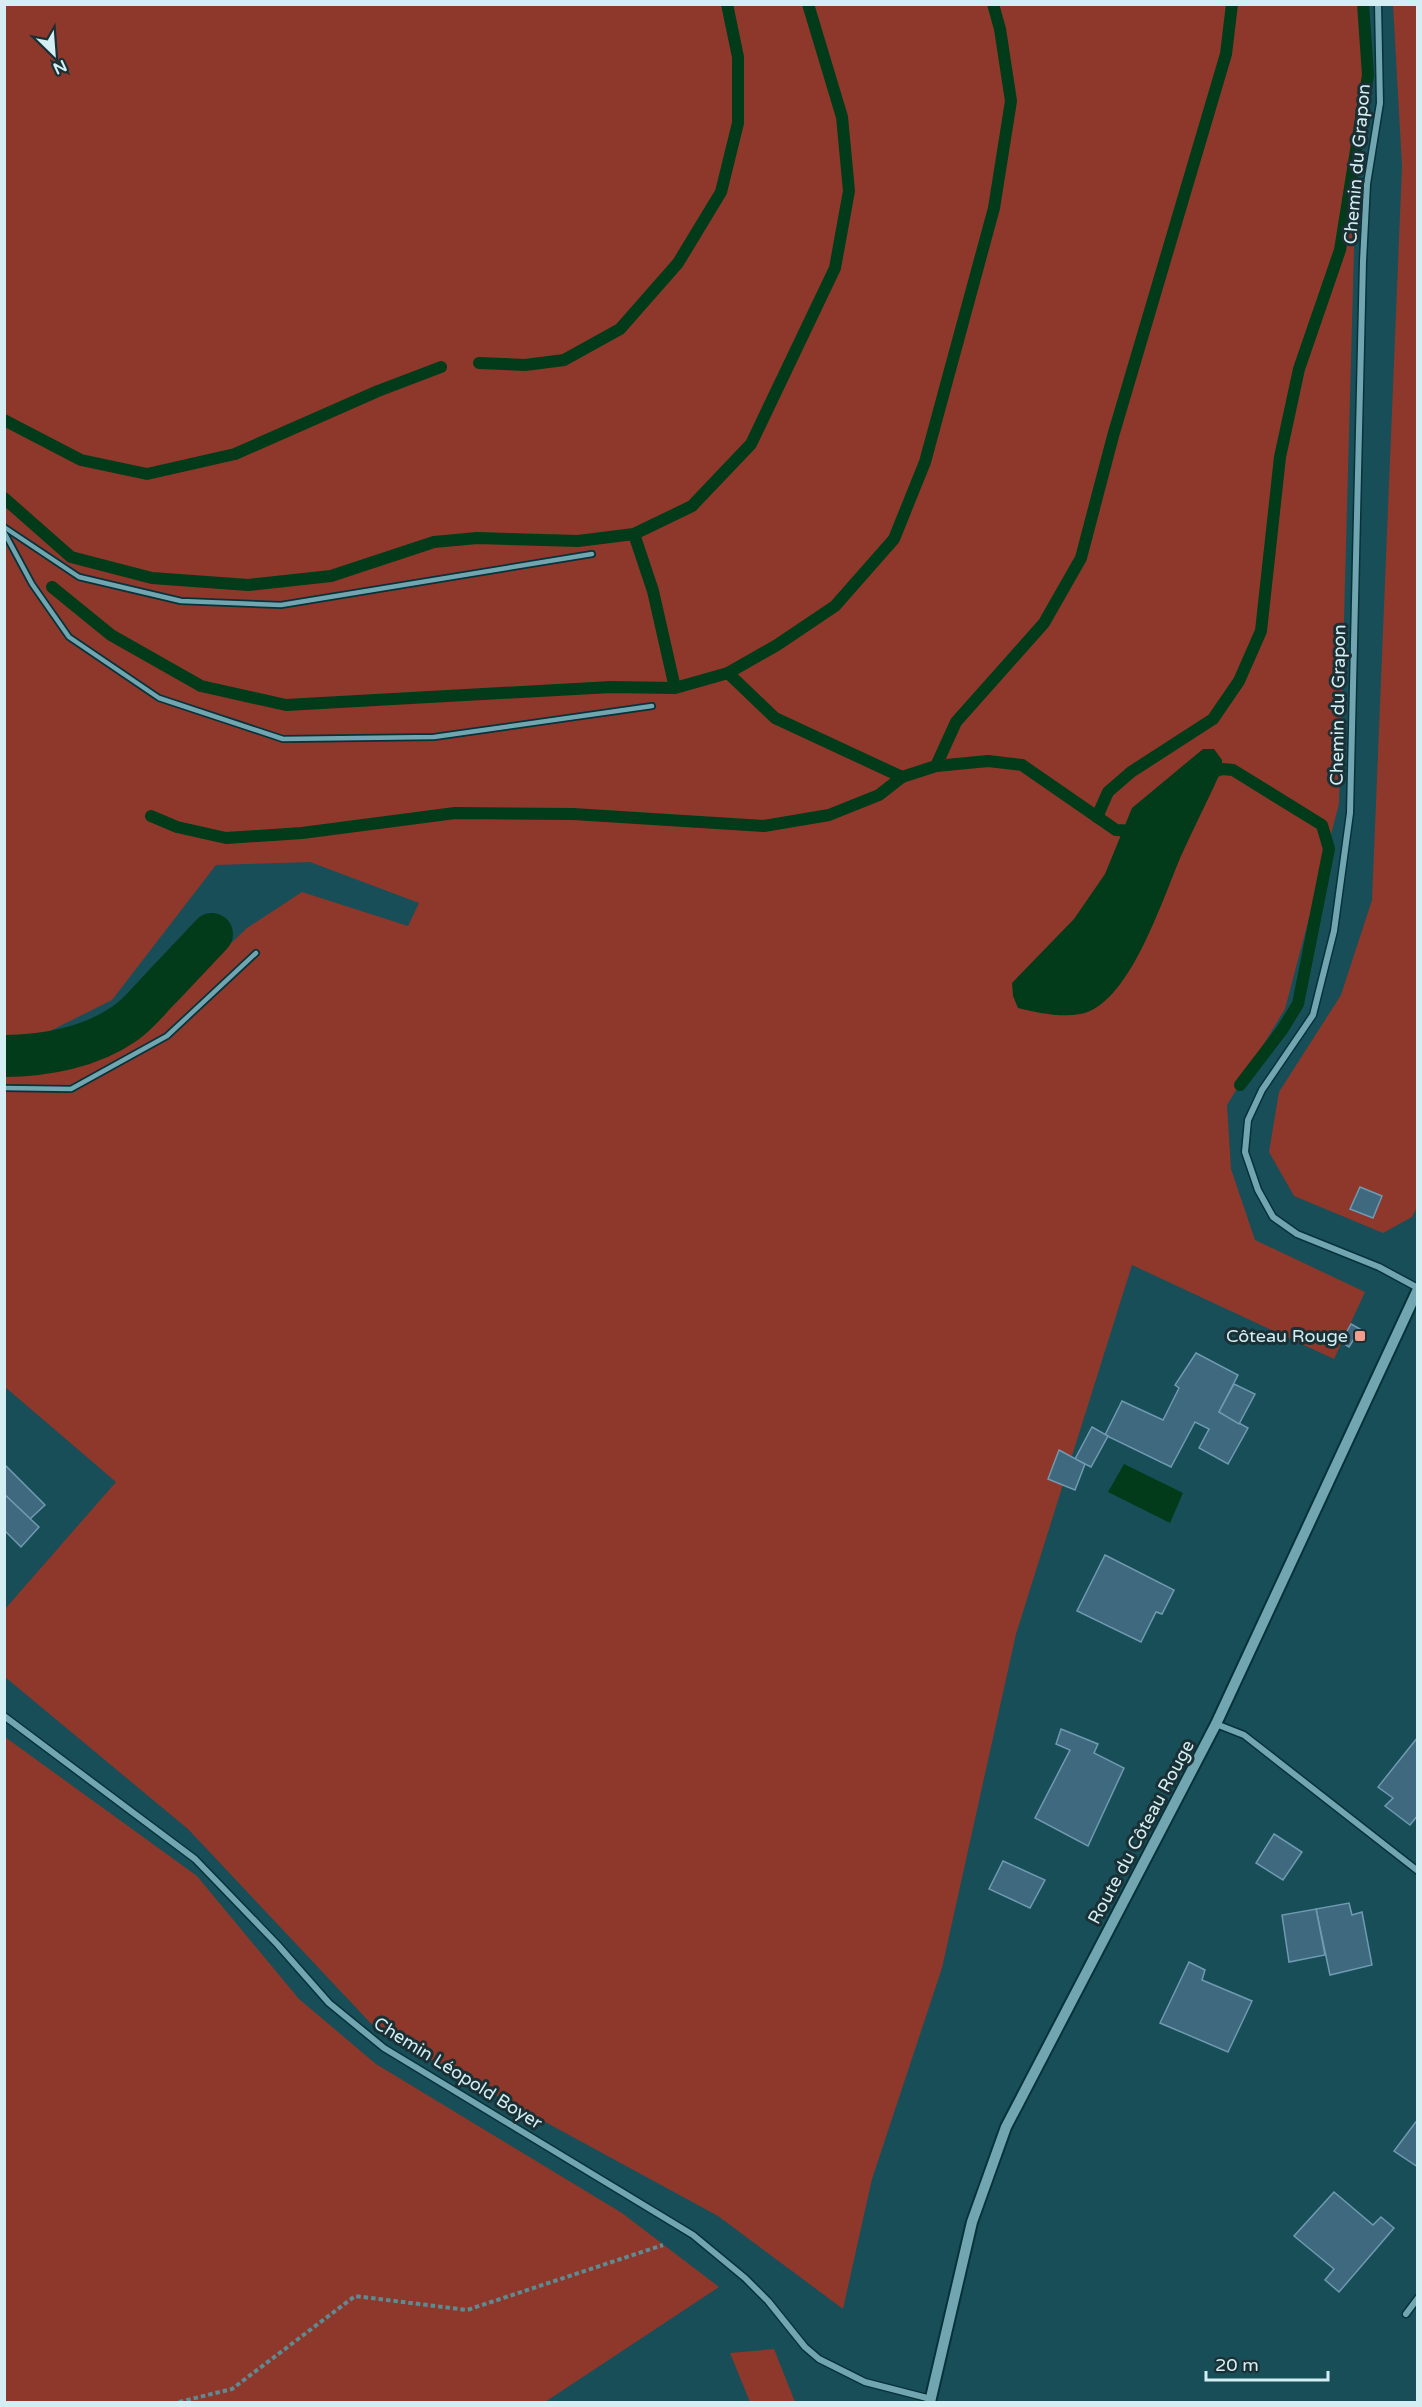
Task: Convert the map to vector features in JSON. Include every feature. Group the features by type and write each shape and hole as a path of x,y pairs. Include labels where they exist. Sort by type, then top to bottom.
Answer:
{"street":[{"name":"Chemin du Grapon","path":"1378,4 1380,103 1366,184 1350,813 1334,932 1313,1015 1262,1090 1248,1120 1245,1152 1258,1190 1274,1216 1297,1234 1379,1267 1418,1288"},
{"name":"Route du Côteau Rouge","path":"930,2401 972,2222 1006,2127 1216,1724 1418,1288"},
{"name":"Chemin Léopold Boyer","path":"4,1716 195,1859 277,1944 329,2003 384,2049 693,2235 760,2294 805,2347 819,2359 866,2382 930,2401"},
{"path":"1216,1724 1244,1735 1418,1871"},
{"path":"1406,2314 1418,2298"}],"lane":[{"path":"4,527 80,577 181,601 281,605 592,554"},
{"path":"4,532 32,584 69,638 159,698 283,738 434,737 652,706"},
{"path":"4,1088 71,1089 167,1036 256,953"}],"path":[{"path":"179,2403 232,2389 355,2296 467,2310 693,2235"}],"shaded area":[{"path":"5,5 1367,5 1355,212 1339,804 1285,1009 1227,1105 1231,1169 1255,1240 1365,1292 1334,1359 1132,1265 1016,1634 942,1968 872,2179 843,2309 718,2216 378,2031 188,1829 5,1677 5,1609 116,1482 5,1387 5,1069 46,1069 125,1044 247,928 302,892 408,926 419,903 310,862 216,865 112,1000 40,1036 5,1035"},
{"path":"1393,5 1417,5 1417,1207 1412,1217 1383,1233 1294,1196 1269,1152 1279,1092 1341,995 1372,900 1402,166"},
{"path":"1203,749 1214,749 1222,760 1222,769 1181,856 1145,942 1120,985 1106,1001 1082,1014 1054,1015 1018,1008 1013,996 1012,983 1074,919 1105,874 1132,808"},
{"path":"1124,1464 1183,1493 1170,1523 1108,1492"},
{"path":"5,1737 197,1876 299,1999 376,2064 622,2213 719,2287 545,2402 5,2402"},
{"path":"774,2349 795,2402 750,2402 730,2353"}],"building":[{"path":"1360,1187 1382,1196 1373,1218 1350,1209"},
{"path":"1351,1324 1360,1329 1349,1347 1341,1342"},
{"path":"1196,1353 1238,1375 1219,1412 1248,1428 1228,1464 1199,1448 1209,1429 1195,1422 1171,1467 1105,1435 1122,1401 1163,1420 1179,1388 1175,1385"},
{"path":"1234,1384 1255,1394 1239,1424 1219,1412"},
{"path":"1092,1427 1108,1436 1091,1467 1075,1459"},
{"path":"1059,1450 1085,1464 1075,1490 1048,1479"},
{"path":"4,1464 45,1505 30,1519 4,1494"},
{"path":"4,1494 39,1527 21,1547 4,1530"},
{"path":"1105,1555 1174,1590 1162,1614 1156,1612 1141,1642 1077,1611"},
{"path":"1061,1729 1098,1744 1094,1753 1124,1768 1088,1846 1035,1818 1070,1750 1056,1744"},
{"path":"1418,1737 1418,1815 1410,1825 1385,1806 1393,1798 1378,1787"},
{"path":"1274,1834 1302,1852 1283,1880 1256,1863"},
{"path":"1003,1861 1045,1880 1030,1908 989,1889"},
{"path":"1349,1903 1352,1915 1362,1912 1372,1965 1330,1975 1316,1909"},
{"path":"1316,1909 1325,1955 1289,1962 1282,1915"},
{"path":"1189,1962 1205,1970 1202,1980 1252,2001 1228,2052 1160,2023"},
{"path":"1418,2119 1418,2167 1394,2151"},
{"path":"1334,2192 1373,2225 1381,2217 1394,2228 1339,2292 1325,2280 1334,2269 1294,2236"}],"waterway":[{"path":"479,363 525,365 564,360 620,329 678,263 721,192 738,123 738,57 727,4"},
{"path":"634,534 692,506 751,444 835,268 849,191 842,117 808,4"},
{"path":"728,673 777,645 835,606 894,539 925,462 994,208 1011,101 1000,29 993,4"},
{"path":"936,766 956,722 1044,623 1081,558 1113,436 1226,54 1232,4"},
{"path":"1097,817 1108,792 1131,772 1213,719 1239,681 1261,631 1280,457 1299,369 1340,250 1368,75 1363,4"},
{"path":"4,420 81,460 147,474 235,454 378,391 441,367"},
{"path":"4,498 71,557 152,578 248,585 331,576 434,542 477,538 578,541 634,534 653,591 675,688"},
{"path":"52,587 111,635 201,686 286,705 611,687 675,688 728,673 775,718 902,777 936,766 988,761 1022,765 1116,830 1136,831"},
{"path":"1207,774 1222,769 1233,770 1322,825 1329,849 1298,1004 1282,1030 1240,1085"},
{"path":"151,816 177,827 226,838 302,833 455,813 573,814 764,826 829,815 879,795 902,777"},
{"path":"4,1056 67,1049 111,1032 139,1012 212,934"}],"place":[{"name":"Côteau Rouge","path":"1360,1336"}]}
